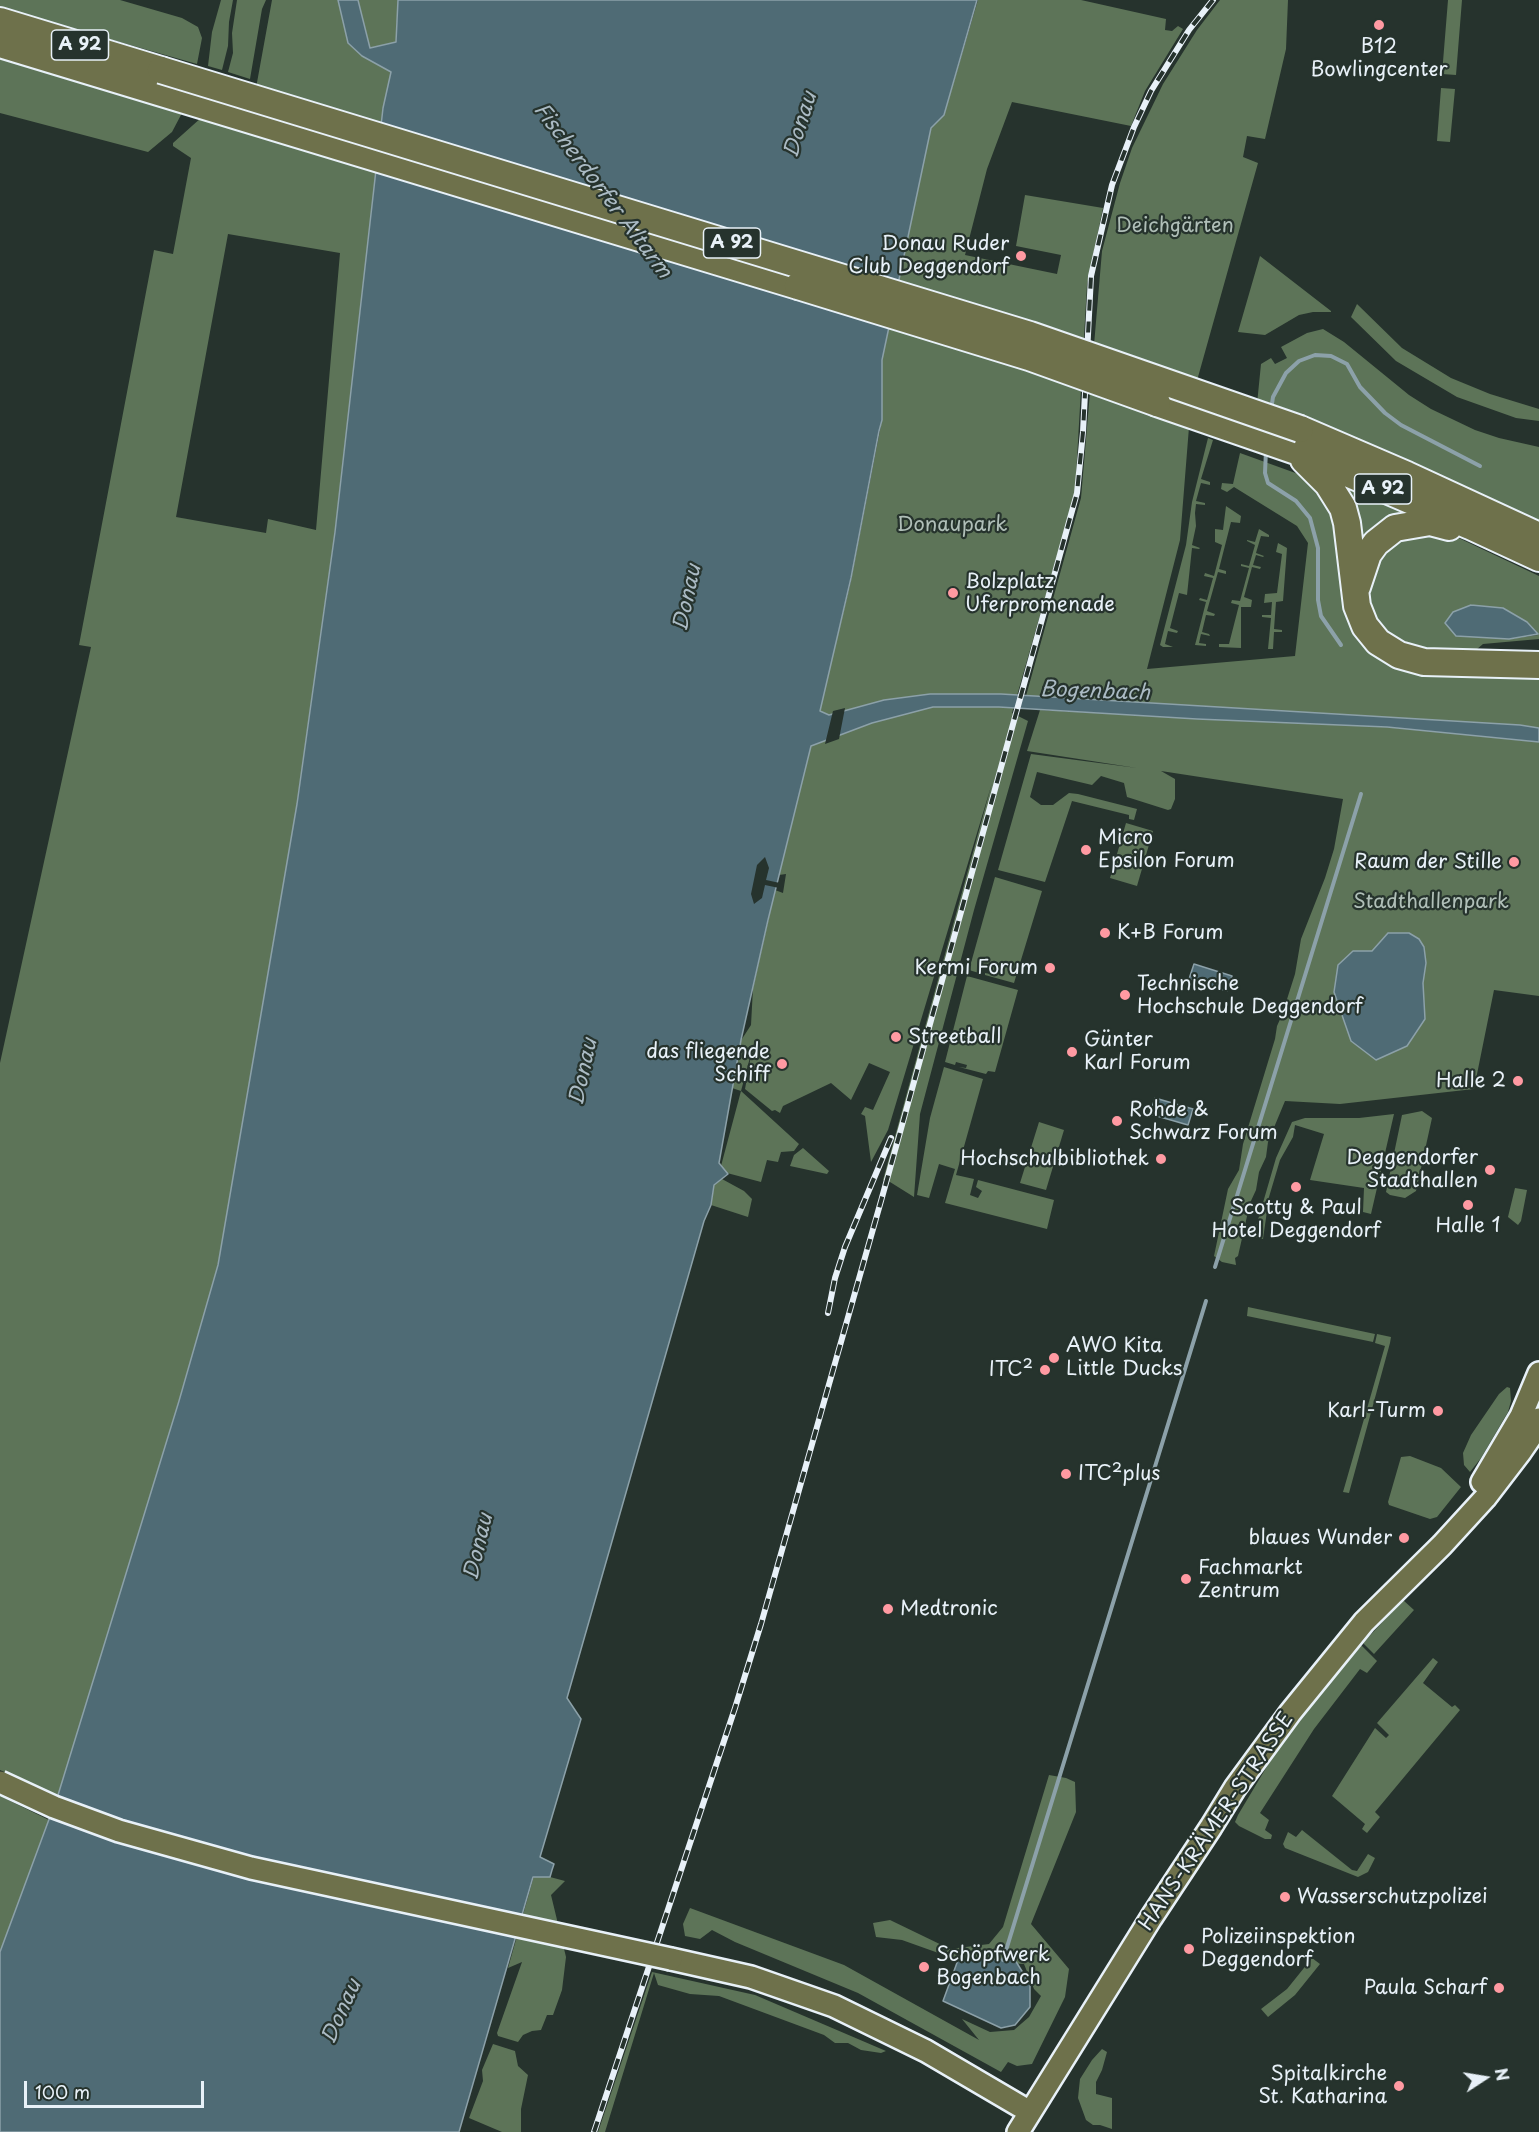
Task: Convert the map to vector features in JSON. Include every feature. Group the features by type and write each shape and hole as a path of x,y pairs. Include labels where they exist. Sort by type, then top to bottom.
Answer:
{"highway":[{"name":"A 92","path":"0,21 158,80"},
{"name":"A 92","path":"0,44 158,80 1030,335 1298,440 1407,475 1539,536"},
{"name":"A 92","path":"1298,440 1539,558"},
{"path":"1298,440 1343,508 1347,523 1355,599 1360,616 1371,635 1384,647 1399,656 1424,662 1539,665"},
{"path":"1355,599 1360,575 1368,554 1376,543 1395,528 1430,522 1454,528 1470,526"}],"main road":[{"name":"HANS-KRÄMER-STRASSE","path":"1458,1527 1472,1496 1488,1474 1521,1416 1539,1373"},
{"name":"HANS-KRÄMER-STRASSE","path":"1018,2132 1235,1788 1290,1713 1364,1622 1442,1545 1498,1482 1534,1432 1539,1419"},
{"path":"0,1782 54,1807 119,1831 240,1865 751,1977 834,2006 926,2051 1030,2112"}],"green space":[{"path":"0,0 120,0 182,18 198,27 202,38 197,64 0,8"},
{"path":"221,0 233,0 228,46 222,70 208,66 212,32"},
{"path":"237,0 266,0 262,9 250,79 228,72 233,53 232,33"},
{"path":"272,0 338,0 348,43 362,56 391,71 381,129 256,88"},
{"path":"358,0 398,0 396,42 370,48"},
{"name":"Donaupark","path":"978,0 1081,0 1166,19 1165,30 1172,31 1178,26 1183,29 1145,91 1131,126 1012,102 987,169 965,255 1057,274 1061,255 1016,246 1025,195 1103,208 1087,285 1075,493 1012,713 1028,721 974,910 920,1114 914,1197 883,1180 992,783 888,1130 871,1162 865,1116 861,1114 865,1107 873,1110 890,1072 869,1063 851,1100 831,1083 783,1106 780,1113 772,1111 745,1089 752,1050 741,1091 732,1088 740,1042 751,1025 753,988 775,890 783,893 786,874 779,875 850,585 882,420 882,360 931,127 944,115"},
{"name":"Deichgärten","path":"1220,0 1288,0 1286,49 1265,139 1247,136 1243,157 1258,163 1191,402 1180,540 1147,669 1295,656 1308,543 1297,526 1234,487 1227,492 1221,489 1222,483 1233,484 1240,453 1301,475 1321,490 1335,512 1342,546 1344,610 1352,629 1370,652 1391,664 1539,677 1539,728 1026,696 1081,498 1102,251 1120,183 1132,148 1163,84 1197,30"},
{"path":"1448,0 1462,0 1456,75 1442,74"},
{"path":"0,58 182,113 172,132 148,152 0,113"},
{"path":"1441,88 1455,89 1450,142 1437,141"},
{"path":"202,117 376,171 335,532 297,804 218,1265 179,1401 58,1796 0,1770 0,1063 91,647 79,645 154,250 173,254 191,158 173,146 173,143","holes":["228,234 340,253 316,530 268,519 266,533 176,517"]},
{"path":"1260,256 1331,312 1299,315 1265,335 1238,332"},
{"path":"1357,304 1402,348 1451,378 1490,394 1539,409 1539,421 1516,418 1457,397 1396,361 1351,317"},
{"path":"1323,329 1344,342 1409,395 1431,409 1475,430 1539,447 1539,520 1257,404 1261,364 1271,358 1275,364 1287,358 1281,347 1307,333"},
{"path":"1208,438 1213,440 1201,479 1210,482 1210,485 1201,483 1196,501 1205,503 1205,505 1196,504 1196,526 1192,545 1200,548 1192,548 1187,595 1179,593 1170,628 1178,631 1177,633 1168,631 1165,644 1173,647 1163,647 1160,645 1186,545 1192,502"},
{"path":"1325,473 1428,516 1362,551"},
{"path":"1226,506 1241,516 1240,523 1231,522 1219,569 1226,571 1226,574 1218,572 1207,611 1215,614 1214,616 1206,615 1202,632 1210,636 1201,634 1199,643 1206,644 1206,646 1195,645 1206,602 1199,600 1200,598 1207,600 1213,578 1204,576 1205,573 1214,576 1222,545 1215,542 1215,529 1223,530"},
{"path":"1259,529 1269,537 1261,536 1256,553 1264,556 1256,555 1253,565 1261,567 1260,569 1252,567 1244,597 1252,600 1251,607 1241,607 1241,648 1219,647 1219,644 1229,644 1239,605 1231,603 1232,600 1240,601 1249,568 1241,564 1249,566 1255,545 1247,540 1255,542"},
{"path":"1446,532 1539,576 1539,639 1483,644 1470,655 1424,652 1382,635 1365,605 1373,554 1388,538","holes":["1527,622 1538,635 1509,639 1485,637"]},
{"path":"1278,543 1287,548 1283,601 1276,602 1274,629 1282,630 1282,632 1274,632 1273,649 1268,649 1271,618 1262,617 1262,615 1271,615 1272,602 1264,603 1265,594 1277,593 1282,554 1276,552"},
{"name":"Stadthallenpark","path":"1040,710 1387,727 1539,742 1539,996 1494,990 1474,1089 1340,1104 1285,1101 1268,1142 1266,1157 1259,1172 1238,1256 1235,1258 1236,1265 1222,1262 1214,1256 1228,1189 1239,1170 1243,1144 1277,1026 1295,974 1301,939 1334,849 1343,799 1161,771 1175,779 1175,799 1171,809 1168,810 1127,797 1124,783 1101,776 1092,785 1037,772 1030,797 1041,805 1053,805 1069,793 1078,794 1137,809 1134,820 1129,819 1129,815 1072,801 1045,882 998,870 1031,754 1137,768 1027,751"},
{"path":"1126,823 1153,831 1137,886 1110,878"},
{"path":"995,877 1042,891 1014,983 985,975 985,973 995,975 996,971 983,967 982,974 969,970"},
{"path":"967,976 1018,990 995,1072 988,1071 986,1074 959,1067 966,1068 967,1065 945,1062"},
{"path":"944,1067 983,1079 956,1175 974,1179 970,1195 978,1198 982,1191 976,1187 978,1180 1054,1200 1047,1229 945,1203 955,1169 939,1164 929,1198 917,1195 930,1118"},
{"path":"741,1091 799,1144 794,1151 781,1152 778,1162 767,1160 761,1182 727,1173 721,1166"},
{"path":"1422,1111 1432,1118 1416,1191 1405,1198 1390,1195 1386,1192 1402,1115"},
{"path":"1394,1114 1371,1214 1363,1212 1364,1188 1310,1180 1324,1134 1295,1125 1293,1137 1280,1160 1269,1197 1263,1239 1253,1237 1276,1158 1292,1122 1305,1118 1359,1118"},
{"path":"1039,1122 1064,1130 1046,1190 1020,1183"},
{"path":"803,1148 829,1171 827,1174 790,1166 794,1155"},
{"path":"722,1179 744,1191 752,1199 748,1217 711,1205 714,1185"},
{"path":"1515,1188 1527,1190 1521,1221 1518,1225 1508,1217"},
{"path":"1248,1307 1375,1334 1373,1342 1247,1316"},
{"path":"1377,1334 1391,1337 1390,1343 1349,1493 1343,1492 1385,1346 1375,1343"},
{"path":"1507,1387 1510,1388 1511,1401 1508,1412 1481,1458 1470,1472 1464,1465 1463,1453 1471,1435 1499,1394"},
{"path":"1410,1456 1441,1468 1461,1487 1437,1517 1430,1519 1389,1505 1401,1457"},
{"path":"1403,1600 1414,1610 1374,1654 1363,1643"},
{"path":"1361,1645 1377,1661 1367,1673 1360,1669 1314,1729 1260,1813 1269,1820 1265,1830 1272,1835 1271,1839 1265,1839 1239,1826 1235,1822 1238,1815 1272,1758 1312,1704"},
{"path":"1433,1658 1438,1662 1423,1683 1452,1707 1455,1705 1460,1710 1375,1812 1380,1817 1367,1833 1362,1829 1365,1824 1332,1796 1375,1728 1386,1738 1389,1735 1377,1723"},
{"path":"1049,1775 1075,1782 1076,1812 1031,1924 1069,1969 1065,1997 1032,2064 1017,2066 1008,2062 1001,2072 858,1993 735,1942 712,1930 700,1939 685,1936 683,1924 690,1908 844,1965 979,2040 962,2019 990,2032 1014,2030 1029,2017 1041,1996 1034,1989 1024,1964 958,1960 902,1940 876,1937 873,1923 890,1920 950,1949 989,1944 1003,1927"},
{"path":"0,1796 49,1820 0,1952"},
{"path":"1302,1830 1352,1870 1357,1871 1368,1854 1375,1858 1368,1872 1358,1877 1285,1848 1283,1844 1288,1832 1296,1837"},
{"path":"534,1876 565,1881 551,1895 566,1957 562,1990 553,2015 547,2015 541,2030 523,2035 518,2042 498,2036 497,2033 522,1962 508,1968"},
{"path":"1312,1958 1320,1964 1295,1995 1268,2017 1261,2009 1287,1989"},
{"path":"652,1972 755,1995 886,2051 881,2053 861,2050 848,2043 835,2043 824,2035 719,1996 690,1994 658,1985 654,1973 605,2132 598,2132"},
{"path":"493,2044 515,2051 518,2066 528,2075 521,2109 521,2132 502,2132 469,2118 483,2081 482,2070"},
{"path":"1102,2049 1107,2052 1096,2082 1096,2094 1112,2098 1112,2129 1093,2125 1086,2120 1078,2098 1080,2079"}],"water":[{"path":"338,0 358,0 370,48 396,42 398,0 977,0 944,115 931,128 882,360 882,420 851,578 820,711 829,715 884,700 930,694 1001,694 1520,725 1539,728 1539,742 1387,727 999,707 933,707 872,723 811,746 741,1040 719,1163 728,1174 714,1185 711,1205 704,1221 567,1698 581,1719 540,1857 554,1864 550,1877 533,1877 459,2132 0,2132 0,1952 58,1795 179,1401 218,1265 297,804 335,532 383,108 391,72 362,56 348,43"},
{"path":"1471,605 1503,608 1527,622 1538,634 1509,639 1456,636 1445,623 1453,612"},
{"path":"1388,933 1409,933 1419,939 1424,947 1425,1019 1407,1046 1376,1060 1351,1041 1334,992 1338,965 1353,951 1372,951"},
{"path":"1194,964 1232,976 1227,991 1189,979"},
{"path":"1155,1098 1193,1109 1188,1125 1150,1114"},
{"path":"958,1960 1015,1960 1030,1984 1030,2007 1015,2025 1001,2028 943,2001"}],"pier":[{"path":"845,708 839,739 825,744 833,711"},
{"path":"765,857 769,868 766,880 780,883 779,888 765,885 762,898 754,904 751,894 757,865"}],"waterway":[{"path":"1271,410 1273,397 1286,373 1299,361 1315,355 1331,356 1347,364 1360,387 1385,413 1401,425 1480,466"},
{"path":"1266,450 1265,473 1268,483 1296,501 1310,518 1318,548 1318,600 1321,616 1341,645"},
{"path":"1215,1267 1361,794"},
{"path":"1003,1960 1206,1301"}],"railway":[{"path":"594,2132 761,1624 1077,493 1083,432 1091,276 1112,185 1134,127 1151,91 1189,30 1213,0"},
{"path":"828,1313 835,1278 845,1247 891,1138"}],"place":[{"name":"B12 Bowlingcenter","path":"1379,25"},
{"name":"Donau Ruder Club Deggendorf","path":"1021,256"},
{"name":"Bolzplatz Uferpromenade","path":"953,593"},
{"name":"Micro Epsilon Forum","path":"1086,850"},
{"name":"Raum der Stille","path":"1514,862"},
{"name":"K+B Forum","path":"1105,933"},
{"name":"Kermi Forum","path":"1050,968"},
{"name":"Technische Hochschule Deggendorf","path":"1125,995"},
{"name":"Streetball","path":"896,1037"},
{"name":"Günter Karl Forum","path":"1072,1052"},
{"name":"das fliegende Schiff","path":"782,1064"},
{"name":"Halle 2","path":"1518,1081"},
{"name":"Rohde & Schwarz Forum","path":"1117,1121"},
{"name":"Hochschulbibliothek","path":"1161,1159"},
{"name":"Deggendorfer Stadthallen","path":"1490,1170"},
{"name":"Scotty & Paul Hotel Deggendorf","path":"1296,1187"},
{"name":"Halle 1","path":"1468,1205"},
{"name":"AWO Kita Little Ducks","path":"1054,1358"},
{"name":"ITC²","path":"1045,1370"},
{"name":"Karl-Turm","path":"1438,1411"},
{"name":"ITC²plus","path":"1066,1474"},
{"name":"blaues Wunder","path":"1404,1538"},
{"name":"Fachmarkt Zentrum","path":"1186,1579"},
{"name":"Medtronic","path":"888,1609"},
{"name":"Wasserschutzpolizei","path":"1285,1897"},
{"name":"Polizeiinspektion Deggendorf","path":"1189,1949"},
{"name":"Schöpfwerk Bogenbach","path":"924,1967"},
{"name":"Paula Scharf","path":"1499,1988"},
{"name":"Spitalkirche St. Katharina","path":"1399,2086"}],"water label":[{"name":"Donau","path":"801,125"},
{"name":"Fischerdorfer Altarm","path":"602,191"},
{"name":"Donau","path":"688,598"},
{"name":"Bogenbach","path":"1095,692"},
{"name":"Donau","path":"584,1072"},
{"name":"Donau","path":"479,1547"},
{"name":"Donau","path":"342,2012"}]}
